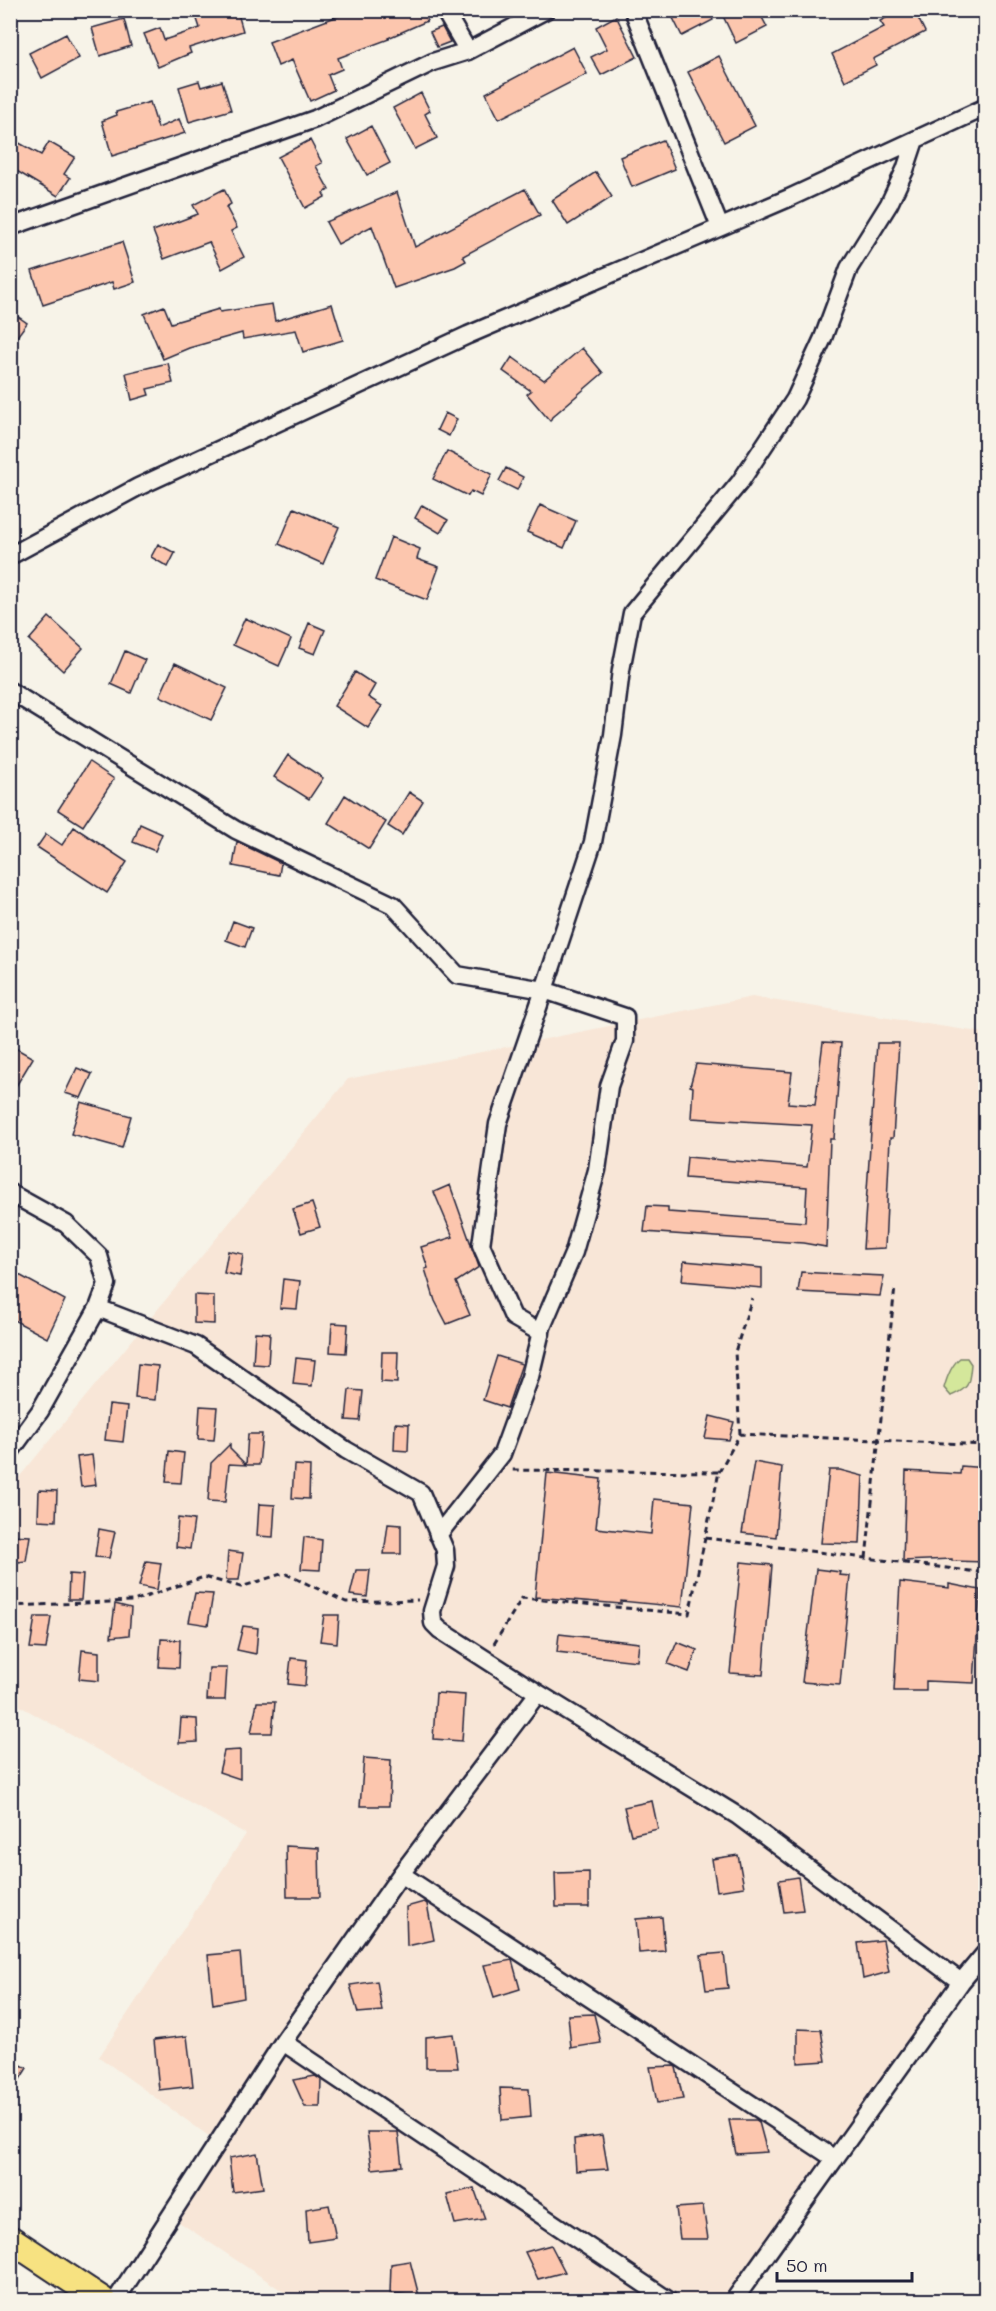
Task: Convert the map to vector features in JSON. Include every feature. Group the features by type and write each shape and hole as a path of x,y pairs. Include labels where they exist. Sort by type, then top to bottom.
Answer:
{"main road":[{"path":"10,2239 102,2301"}],"street":[{"path":"444,10 468,51"},
{"path":"10,227 315,118 433,62 468,51 546,10"},
{"path":"633,10 720,227"},
{"path":"10,556 159,477 468,335 720,227 986,107"},
{"path":"541,1333 513,1317 481,1245 498,1124 592,842 613,735 621,670 632,613 740,482 795,399 823,338 849,268 889,204 906,170 915,140"},
{"path":"10,691 236,830 393,905 456,975 544,990 625,1017 625,1041 609,1086 597,1170 574,1252 541,1333 530,1377 502,1454 438,1535"},
{"path":"10,1193 66,1224 99,1256 107,1284 98,1308 40,1411 10,1452"},
{"path":"98,1308 196,1346 346,1450 421,1493 445,1550 446,1566 432,1611 433,1623 440,1630 738,1816 961,1982"},
{"path":"116,2301 283,2042 401,1874 538,1693"},
{"path":"401,1874 835,2159"},
{"path":"734,2301 961,1982 986,1952"},
{"path":"283,2042 668,2301"}],"path":[{"path":"866,1558 895,1287"},
{"path":"485,1659 522,1598 689,1614 718,1472 740,1434 735,1352 752,1298"},
{"path":"740,1434 986,1445"},
{"path":"510,1470 718,1472"},
{"path":"705,1538 986,1573"},
{"path":"10,1606 134,1601 204,1577 241,1587 284,1573 346,1602 436,1600"}],"shaded area":[{"path":"752,997 985,1033 985,1954 835,2159 723,2300 296,2300 170,2216 217,2142 99,2057 246,1834 11,1701 11,1487 348,1079"}],"green space":[{"path":"960,1358 967,1358 971,1364 969,1381 965,1388 951,1396 944,1388 952,1368"}],"building":[{"path":"194,10 237,10 243,31 189,48 191,53 158,67 144,34 160,28 164,40 200,28"},
{"path":"354,10 423,10 427,21 389,39 338,58 342,69 328,75 334,90 310,101 292,60 278,66 269,42"},
{"path":"669,10 708,10 713,20 682,36"},
{"path":"733,10 758,10 767,27 736,43 723,16"},
{"path":"901,10 914,10 925,32 873,59 876,65 845,81 832,54 884,27 880,21"},
{"path":"616,16 637,57 601,75 591,57 607,49 596,27"},
{"path":"124,19 131,46 100,56 92,28"},
{"path":"442,27 450,42 437,47 430,32"},
{"path":"66,34 79,58 42,78 29,53"},
{"path":"573,47 587,74 499,119 486,93"},
{"path":"719,56 755,126 724,142 688,72"},
{"path":"199,81 201,87 222,81 231,110 189,122 179,87"},
{"path":"421,93 430,111 425,114 437,138 415,149 393,108"},
{"path":"150,102 158,128 179,119 185,133 112,156 102,121 117,115 116,112"},
{"path":"371,126 390,163 367,175 347,139"},
{"path":"10,138 41,155 49,142 75,157 64,174 70,178 58,196 10,167"},
{"path":"310,140 322,163 316,166 329,190 323,193 325,197 305,208 278,157"},
{"path":"663,140 675,169 632,187 620,157"},
{"path":"596,172 612,197 568,225 552,200"},
{"path":"224,189 231,204 226,207 237,228 231,231 244,257 222,269 209,242 164,259 153,231 198,214 193,205"},
{"path":"525,189 540,215 463,256 466,261 455,267 394,288 372,226 338,244 326,222 397,192 415,247"},
{"path":"122,242 135,282 114,289 112,282 43,305 32,271"},
{"path":"272,304 275,321 332,304 343,340 303,352 296,330 243,339 242,333 189,348 163,359 144,314 164,306 171,323 219,309 220,312"},
{"path":"10,311 27,323 10,346"},
{"path":"582,348 603,373 550,421 527,394 531,391 503,371 512,357 544,380"},
{"path":"168,363 173,383 147,389 149,395 132,400 126,373"},
{"path":"445,413 457,419 449,436 437,430"},
{"path":"447,451 492,474 481,496 471,491 468,496 433,479"},
{"path":"506,468 523,477 517,490 499,481"},
{"path":"422,505 448,520 440,533 415,518"},
{"path":"540,505 576,521 564,548 527,532"},
{"path":"294,508 339,527 323,564 279,544"},
{"path":"391,537 420,549 417,559 439,567 427,600 375,580"},
{"path":"158,544 175,553 168,567 151,557"},
{"path":"49,617 83,648 63,671 29,640"},
{"path":"245,618 291,639 279,666 233,645"},
{"path":"309,623 325,630 315,654 299,648"},
{"path":"125,651 145,660 131,693 111,684"},
{"path":"175,663 227,688 211,720 160,696"},
{"path":"355,672 375,685 368,697 382,706 368,728 334,706"},
{"path":"288,755 323,778 309,799 274,777"},
{"path":"89,762 114,779 83,826 58,810"},
{"path":"409,792 423,801 402,835 388,826"},
{"path":"345,795 386,822 369,849 328,823"},
{"path":"140,824 162,834 155,851 133,842"},
{"path":"74,827 127,862 107,893 37,847 46,834 62,845"},
{"path":"237,842 281,863 279,875 233,866"},
{"path":"233,921 252,928 245,947 226,940"},
{"path":"823,1042 841,1043 834,1139 830,1139 826,1247 803,1243 644,1232 647,1206 668,1207 668,1212 805,1222 807,1187 685,1178 687,1157 807,1167 812,1125 691,1118 693,1087 690,1086 696,1064 792,1072 788,1103 815,1105"},
{"path":"877,1043 899,1043 893,1138 890,1138 885,1248 863,1249"},
{"path":"10,1045 33,1058 10,1096"},
{"path":"77,1068 92,1074 81,1098 65,1093"},
{"path":"81,1102 131,1116 122,1148 71,1134"},
{"path":"450,1185 479,1267 456,1282 470,1315 447,1324 435,1301 421,1247 453,1237 434,1192"},
{"path":"312,1203 320,1227 301,1233 293,1209"},
{"path":"228,1251 243,1254 240,1276 224,1273"},
{"path":"684,1261 762,1268 762,1288 682,1281"},
{"path":"10,1270 65,1300 47,1338 10,1318"},
{"path":"801,1272 884,1276 880,1296 798,1292"},
{"path":"283,1279 300,1281 297,1309 280,1308"},
{"path":"194,1295 214,1296 214,1324 194,1323"},
{"path":"332,1323 348,1324 346,1353 330,1352"},
{"path":"255,1332 270,1333 268,1365 253,1364"},
{"path":"382,1352 398,1352 397,1383 381,1382"},
{"path":"497,1356 522,1364 507,1408 483,1400"},
{"path":"296,1358 315,1360 312,1386 293,1384"},
{"path":"138,1364 158,1366 155,1400 135,1398"},
{"path":"349,1390 363,1391 360,1421 346,1420"},
{"path":"109,1405 127,1407 123,1442 105,1440"},
{"path":"200,1406 217,1407 214,1440 198,1439"},
{"path":"710,1416 734,1422 729,1440 705,1438"},
{"path":"395,1423 409,1424 408,1451 394,1450"},
{"path":"248,1434 262,1434 259,1465 246,1465"},
{"path":"230,1444 230,1449 246,1465 229,1464 225,1502 208,1501 211,1463"},
{"path":"169,1451 184,1453 181,1483 166,1482"},
{"path":"92,1455 96,1485 81,1487 77,1457"},
{"path":"754,1462 782,1467 776,1537 742,1533"},
{"path":"294,1465 310,1466 309,1499 292,1498"},
{"path":"961,1466 986,1468 986,1562 952,1561 952,1559 903,1561 906,1471 960,1474"},
{"path":"829,1470 840,1470 863,1476 860,1544 821,1543"},
{"path":"547,1473 601,1479 596,1528 651,1534 654,1499 693,1503 682,1607 621,1601 621,1604 535,1597"},
{"path":"39,1490 57,1491 56,1521 38,1520"},
{"path":"259,1504 275,1505 273,1537 257,1536"},
{"path":"178,1518 194,1520 190,1549 176,1547"},
{"path":"388,1524 401,1525 401,1554 384,1554"},
{"path":"99,1529 115,1532 109,1558 95,1557"},
{"path":"10,1535 30,1536 26,1561 10,1563"},
{"path":"304,1537 322,1540 320,1570 301,1569"},
{"path":"228,1551 243,1553 239,1580 226,1580"},
{"path":"146,1561 161,1563 157,1590 139,1586"},
{"path":"741,1562 772,1565 763,1675 730,1673"},
{"path":"816,1569 840,1572 839,1575 850,1576 840,1685 802,1682"},
{"path":"356,1570 370,1570 367,1597 350,1595"},
{"path":"69,1574 83,1575 81,1600 68,1600"},
{"path":"900,1582 949,1588 949,1584 980,1590 974,1683 926,1681 926,1691 894,1691"},
{"path":"195,1593 213,1594 208,1625 189,1622"},
{"path":"115,1604 131,1608 129,1635 111,1637"},
{"path":"324,1615 339,1615 337,1643 320,1641"},
{"path":"35,1617 51,1617 46,1649 30,1648"},
{"path":"243,1626 258,1628 256,1654 237,1650"},
{"path":"559,1634 639,1643 637,1661 557,1652"},
{"path":"161,1639 180,1640 179,1668 159,1667"},
{"path":"677,1642 697,1650 689,1672 668,1664"},
{"path":"82,1650 99,1652 99,1681 79,1679"},
{"path":"291,1658 307,1660 305,1686 288,1684"},
{"path":"209,1668 227,1668 225,1700 207,1700"},
{"path":"436,1693 465,1695 462,1741 433,1739"},
{"path":"257,1702 275,1702 272,1733 251,1733"},
{"path":"181,1718 197,1719 198,1742 179,1743"},
{"path":"240,1750 240,1779 219,1772 224,1751"},
{"path":"364,1758 391,1760 389,1806 360,1806"},
{"path":"652,1801 658,1829 631,1835 624,1807"},
{"path":"286,1846 319,1848 320,1897 287,1897"},
{"path":"738,1855 744,1887 717,1891 712,1859"},
{"path":"589,1872 589,1907 556,1907 555,1873"},
{"path":"798,1877 803,1910 784,1912 779,1880"},
{"path":"424,1902 427,1904 434,1940 407,1946 406,1907"},
{"path":"662,1917 665,1951 639,1953 636,1919"},
{"path":"883,1940 889,1972 863,1979 858,1943"},
{"path":"240,1952 244,1998 213,2004 208,1955"},
{"path":"724,1953 728,1988 706,1990 701,1955"},
{"path":"512,1960 520,1989 494,1997 484,1965"},
{"path":"377,1981 382,2011 358,2013 350,1985"},
{"path":"594,2014 601,2043 571,2048 568,2015"},
{"path":"798,2029 821,2030 826,2061 798,2063"},
{"path":"453,2034 458,2068 426,2068 426,2037"},
{"path":"187,2036 193,2086 159,2090 154,2040"},
{"path":"10,2059 27,2068 10,2095"},
{"path":"674,2066 683,2099 657,2103 650,2067"},
{"path":"315,2076 321,2080 320,2107 305,2107 293,2080"},
{"path":"500,2088 529,2089 531,2117 502,2120"},
{"path":"729,2120 759,2122 767,2152 736,2154"},
{"path":"367,2132 398,2132 402,2166 372,2169"},
{"path":"602,2135 608,2169 576,2171 574,2139"},
{"path":"257,2153 263,2188 233,2192 229,2158"},
{"path":"474,2188 485,2219 455,2224 447,2195"},
{"path":"329,2205 336,2238 308,2242 306,2209"},
{"path":"703,2206 708,2239 680,2239 676,2208"},
{"path":"551,2245 565,2272 538,2279 525,2252"},
{"path":"410,2261 419,2296 390,2293 391,2264"}]}
